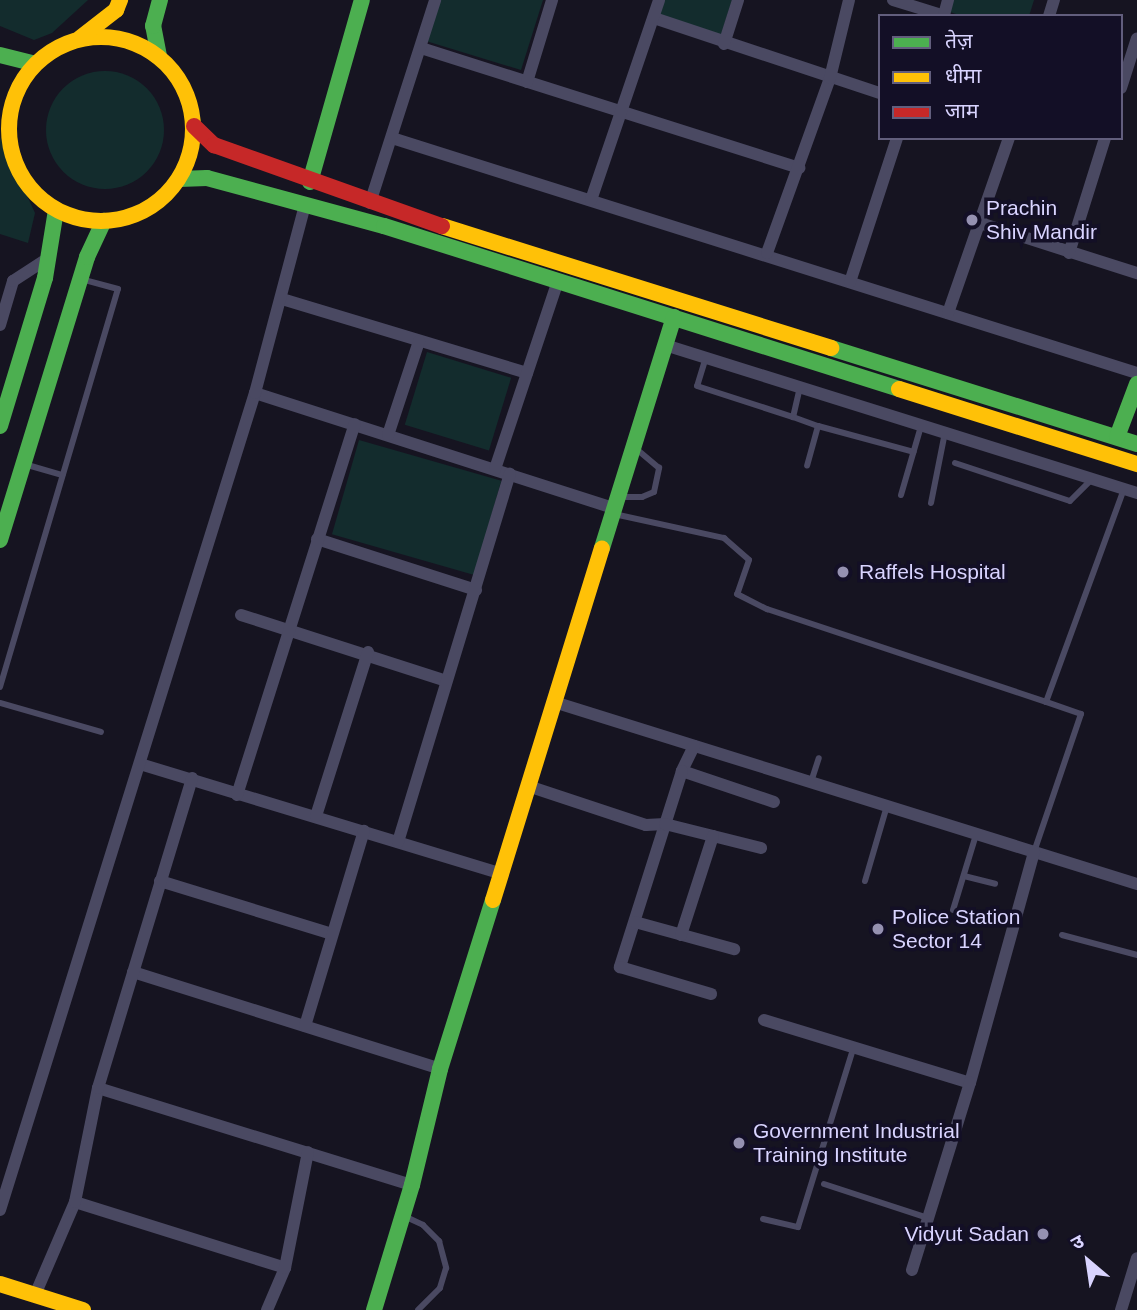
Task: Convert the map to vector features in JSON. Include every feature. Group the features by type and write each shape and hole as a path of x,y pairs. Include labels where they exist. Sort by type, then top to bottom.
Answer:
{"street":[{"path":"78,40 106,37 134,42 159,56 184,87 194,126 188,162 179,179 147,209 104,221 57,210 27,185 17,168 5,104 35,64 78,40 117,10 120,0"},
{"path":"159,56 153,26 160,0"},
{"path":"310,182 362,0"},
{"path":"370,203 435,0"},
{"path":"527,82 552,0"},
{"path":"591,200 619,110 659,0"},
{"path":"724,44 738,0"},
{"path":"767,253 830,78 849,0"},
{"path":"892,0 941,14"},
{"path":"654,18 724,44 878,92"},
{"path":"1123,82 1137,38"},
{"path":"421,48 799,168"},
{"path":"0,55 35,64"},
{"path":"194,126 214,145 370,203 1137,443"},
{"path":"392,138 767,253 1137,373"},
{"path":"850,282 896,140"},
{"path":"948,313 983,223 1008,140"},
{"path":"1069,253 1104,140"},
{"path":"179,179 207,178 305,205 674,317 1137,464"},
{"path":"0,1210 255,393 305,205"},
{"path":"0,426 50,257 57,210"},
{"path":"0,540 80,279 104,221"},
{"path":"983,223 1137,273"},
{"path":"0,325 13,281 50,257"},
{"path":"495,469 558,281"},
{"path":"282,299 527,373"},
{"path":"374,1310 412,1185 440,1069 674,317"},
{"path":"388,435 419,341"},
{"path":"665,345 1131,491"},
{"path":"1117,437 1137,384"},
{"path":"255,393 615,506"},
{"path":"237,795 291,633 317,539 355,424"},
{"path":"398,842 510,474"},
{"path":"317,539 475,590"},
{"path":"241,615 291,633 369,652 446,681"},
{"path":"316,817 369,652"},
{"path":"554,702 1137,884"},
{"path":"694,746 682,771 620,967 711,994"},
{"path":"140,764 501,874"},
{"path":"682,771 774,802"},
{"path":"35,1295 75,1202 98,1088 192,778"},
{"path":"528,786 646,825 665,824 761,848"},
{"path":"305,1026 363,831"},
{"path":"681,935 713,836"},
{"path":"912,1270 970,1083 1034,852"},
{"path":"160,881 332,934"},
{"path":"635,922 734,949"},
{"path":"133,972 440,1069"},
{"path":"764,1020 970,1083"},
{"path":"98,1088 412,1185"},
{"path":"267,1310 285,1268 308,1152"},
{"path":"75,1202 285,1268"},
{"path":"1121,1310 1137,1258"},
{"path":"0,1284 83,1310"}],"lane":[{"path":"0,687 117,289 80,279"},
{"path":"706,357 697,386 818,426 914,452"},
{"path":"793,417 800,387"},
{"path":"901,495 921,425"},
{"path":"807,466 818,426"},
{"path":"931,503 945,432"},
{"path":"615,506 654,492 659,468 633,447"},
{"path":"23,463 62,475"},
{"path":"955,463 1070,501 1093,479"},
{"path":"1046,702 1131,491"},
{"path":"615,506 724,538 749,561 737,594 767,608 1081,714 1034,852"},
{"path":"0,703 101,732"},
{"path":"811,782 819,758"},
{"path":"865,881 887,806"},
{"path":"953,910 977,834"},
{"path":"964,876 995,884"},
{"path":"1062,935 1137,955"},
{"path":"763,1219 798,1227 854,1046"},
{"path":"824,1184 928,1218"},
{"path":"403,1215 424,1225 439,1241 446,1268 440,1288 418,1310"}],"green space":[{"path":"0,0 88,0 52,33 34,40 0,26"},
{"path":"439,0 543,0 521,70 426,41"},
{"path":"663,0 732,0 721,35 658,16"},
{"path":"950,0 1034,0 1030,14 956,14 947,11"},
{"path":"105,71 127,76 147,88 159,108 164,130 159,152 147,172 127,184 105,189 83,184 63,172 51,152 46,130 51,108 63,88 83,76"},
{"path":"0,137 35,213 28,243 0,234"},
{"path":"427,352 511,378 489,450 405,425"},
{"path":"359,440 501,481 474,575 332,534"}],"traffic: fast":[{"path":"159,56 153,26 160,0"},
{"path":"310,182 362,0"},
{"path":"0,55 35,64"},
{"path":"179,179 207,178 384,226 899,389"},
{"path":"0,426 45,278 56,210"},
{"path":"0,540 87,257 104,221"},
{"path":"602,548 674,317"},
{"path":"831,348 1137,444"},
{"path":"1117,437 1137,384"},
{"path":"374,1310 412,1185 440,1069 493,900"}],"traffic: slow":[{"path":"80,38 116,10 120,0"},
{"path":"101,37 119,38 136,44 152,52 166,64 178,78 186,94 192,111 193,129 192,147 186,164 178,180 166,194 152,206 136,214 119,220 101,221 83,220 66,214 50,206 36,194 24,180 16,164 10,147 9,129 10,111 16,94 24,78 36,64 50,52 66,44 83,38 101,37"},
{"path":"442,226 831,348"},
{"path":"899,389 1137,464"},
{"path":"493,900 602,548"},
{"path":"0,1284 83,1310"}],"traffic: jam":[{"path":"194,126 214,145 442,226"}],"place":[{"name":"Prachin Shiv Mandir","path":"972,220"},
{"name":"Raffels Hospital","path":"843,572"},
{"name":"Police Station Sector 14","path":"878,929"},
{"name":"Government Industrial Training Institute","path":"739,1143"},
{"name":"Vidyut Sadan","path":"1043,1234"}]}
